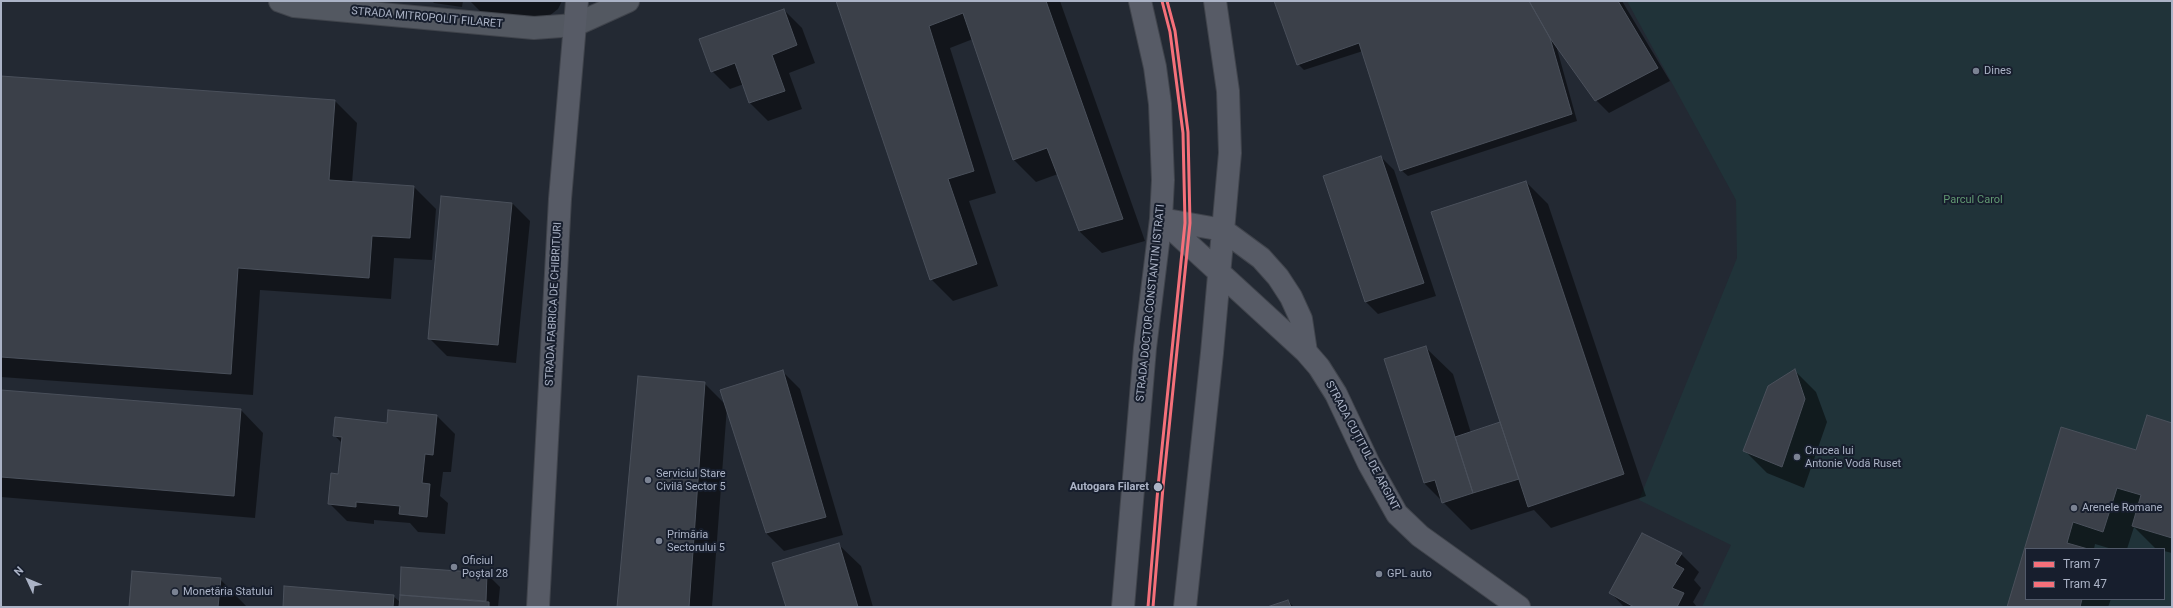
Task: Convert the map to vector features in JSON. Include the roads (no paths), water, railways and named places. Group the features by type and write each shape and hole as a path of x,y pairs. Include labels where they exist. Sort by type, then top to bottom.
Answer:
{"street":[{"name":"STRADA MITROPOLIT FILARET","path":"280,1 294,6 534,28 575,25"},
{"name":"STRADA FABRICA DE CHIBRITURI","path":"538,607 560,199 577,1"},
{"path":"575,25 628,1"},
{"name":"STRADA DOCTOR CONSTANTIN ISTRATI","path":"1123,607 1145,348 1161,219 1163,180 1160,104 1155,67 1140,1"},
{"path":"1185,607 1219,272 1231,125 1224,50 1215,1"},
{"name":"STRADA CUȚITUL DE ARGINT","path":"1161,219 1223,230 1261,258 1278,277 1291,297 1300,319 1306,352"},
{"name":"STRADA CUȚITUL DE ARGINT","path":"1161,219 1306,352 1336,394 1369,464 1397,514 1420,536 1519,607"}],"tram line":[{"name":"7","path":"1148,607 1158,487 1185,223 1183,133 1170,32 1162,1"},
{"name":"47","path":"1153,607 1163,487 1190,223 1188,132 1175,31 1167,1"}],"place":[{"name":"Dines","path":"1976,71"},
{"name":"Crucea lui Antonie Vodă Ruset","path":"1797,457"},
{"name":"Serviciul Stare Civilă Sector 5","path":"648,480"},
{"name":"Autogara Filaret","path":"1158,487"},
{"name":"Arenele Romane","path":"2074,508"},
{"name":"Primăria Sectorului 5","path":"659,541"},
{"name":"Oficiul Poștal 28","path":"454,567"},
{"name":"GPL auto","path":"1379,574"},
{"name":"Monetăria Statului","path":"175,592"}],"park label":[{"name":"Parcul Carol","path":"1973,200"}]}
